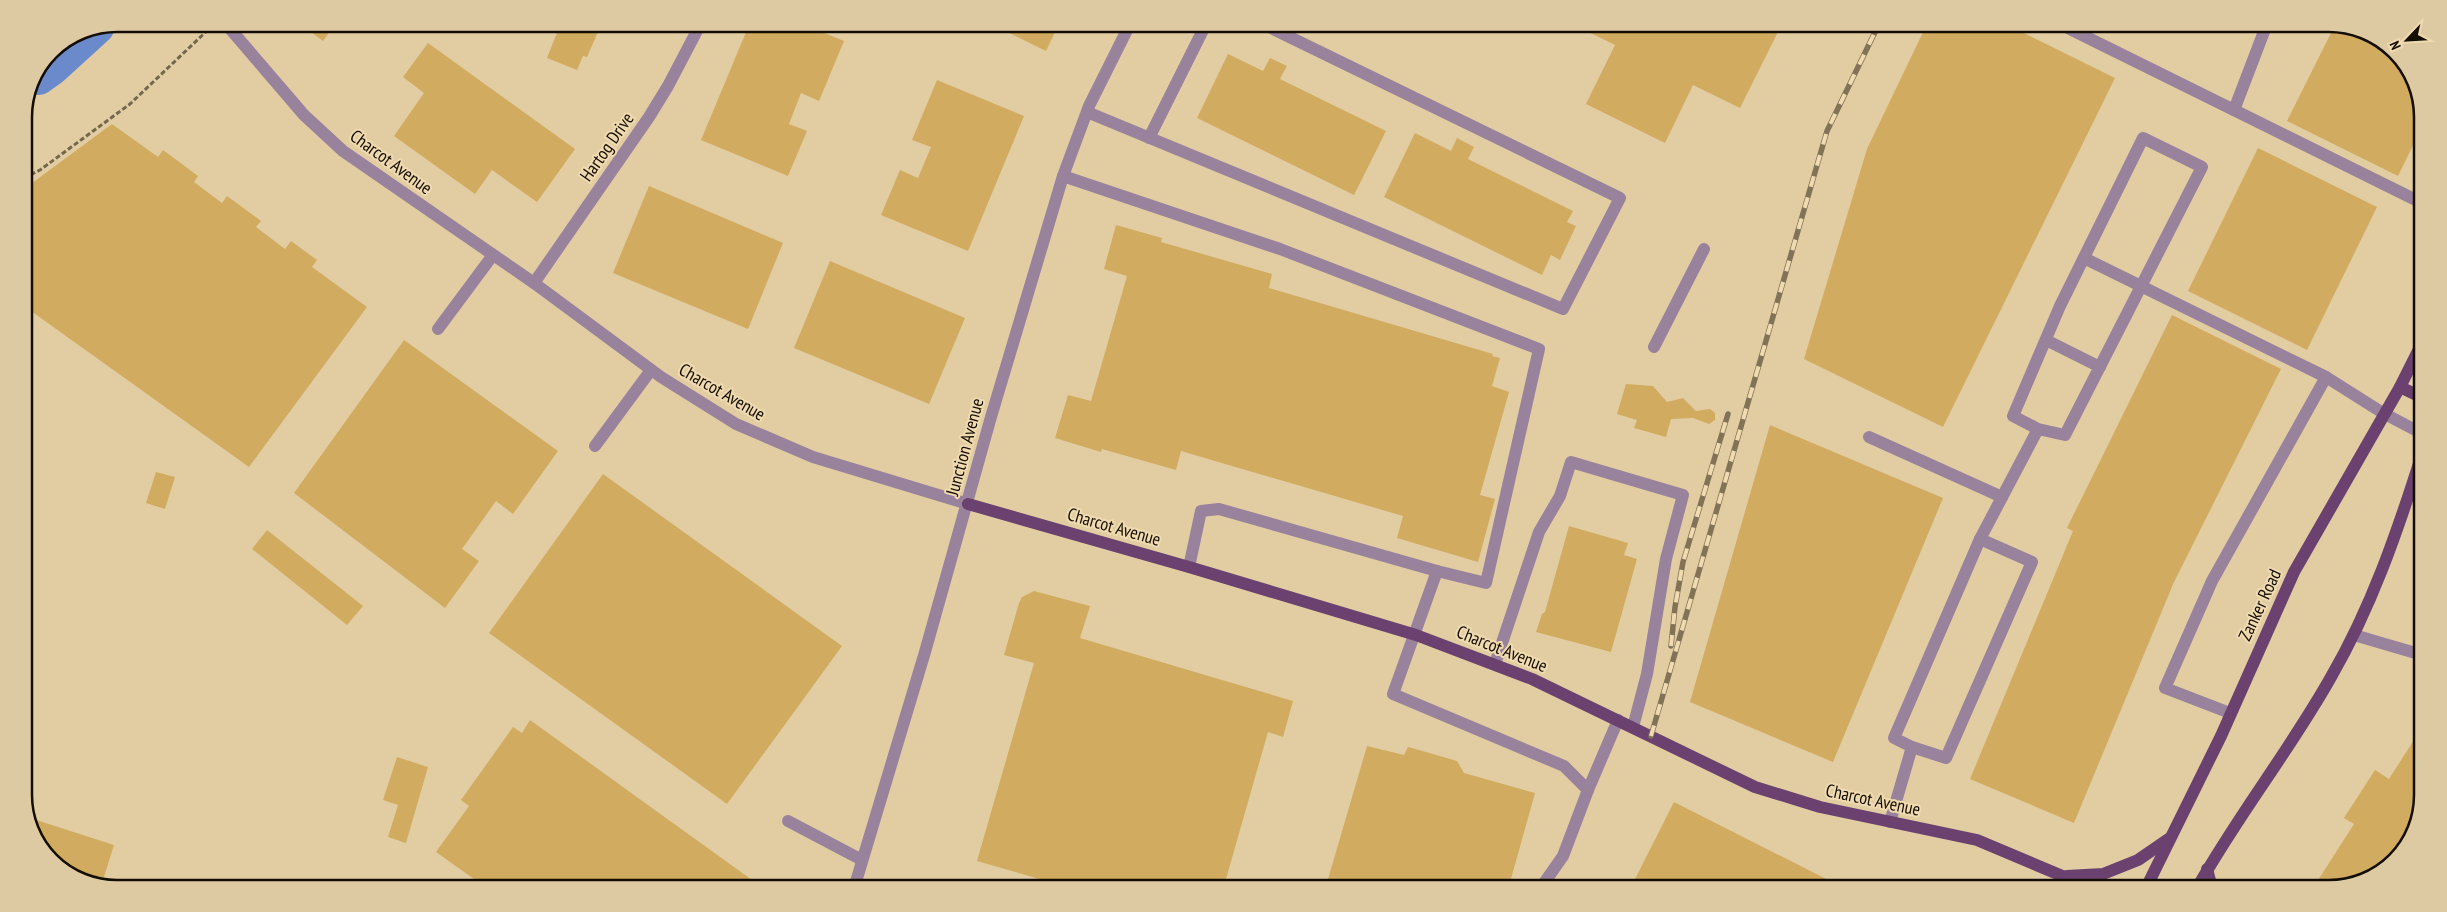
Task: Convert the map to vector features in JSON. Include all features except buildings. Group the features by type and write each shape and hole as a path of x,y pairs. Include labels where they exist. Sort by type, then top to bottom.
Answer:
{"main road":[{"name":"Zanker Road","path":"2150,880 2230,713 2294,572 2414,360"},
{"path":"2400,387 2414,394"},
{"path":"2202,880 2331,678 2354,635 2383,570 2414,478"},
{"name":"Charcot Avenue","path":"968,504 1189,567 1416,635 1495,664 1633,727 1755,787 1820,807 1977,840 2074,880"},
{"path":"2065,876 2103,874 2138,860 2171,837"},
{"path":"2208,870 2210,880"},
{"path":"2065,876 2068,880"}],"street":[{"name":"Charcot Avenue","path":"233,32 304,116 343,151 534,283 651,370 736,424 813,457 968,504"},
{"name":"Hartog Drive","path":"534,283 649,117 668,86 696,32"},
{"name":"Junction Avenue","path":"856,880 1063,176 1087,112 1126,32"},
{"path":"1149,138 1202,32"},
{"path":"1087,112 1563,309 1620,198 1279,32"},
{"path":"2076,32 2414,197"},
{"path":"2234,110 2264,32"},
{"path":"2143,138 2202,168 2064,435 2038,429 2013,416 2084,258 2143,138"},
{"path":"1063,176 1280,249 1539,348 1486,583 1436,571 1219,509 1201,511 1189,567"},
{"path":"1654,347 1704,249"},
{"path":"438,329 493,255"},
{"path":"2084,258 2326,377 2384,414 2414,429"},
{"path":"2046,340 2100,367"},
{"path":"595,446 651,370"},
{"path":"2230,713 2165,688 2212,581 2326,377"},
{"path":"1980,539 2032,562 1946,758 1912,747 1894,738 1980,539 2038,429"},
{"path":"1869,437 2002,497"},
{"path":"1495,664 1539,532 1560,496 1571,462 1683,495 1666,559 1647,674 1633,727"},
{"path":"1436,571 1416,635 1393,694 1564,766 1588,790"},
{"path":"2354,635 2414,653"},
{"path":"1546,880 1563,856 1588,790 1618,720"},
{"path":"1890,822 1912,747"},
{"path":"788,822 862,860"}],"path":[{"path":"32,174 130,104 206,32"}],"waterway":[{"path":"44,75 86,39"}],"railway":[{"path":"1651,736 1827,131 1875,32"},
{"path":"1671,646 1675,607 1683,562 1728,414"}]}
